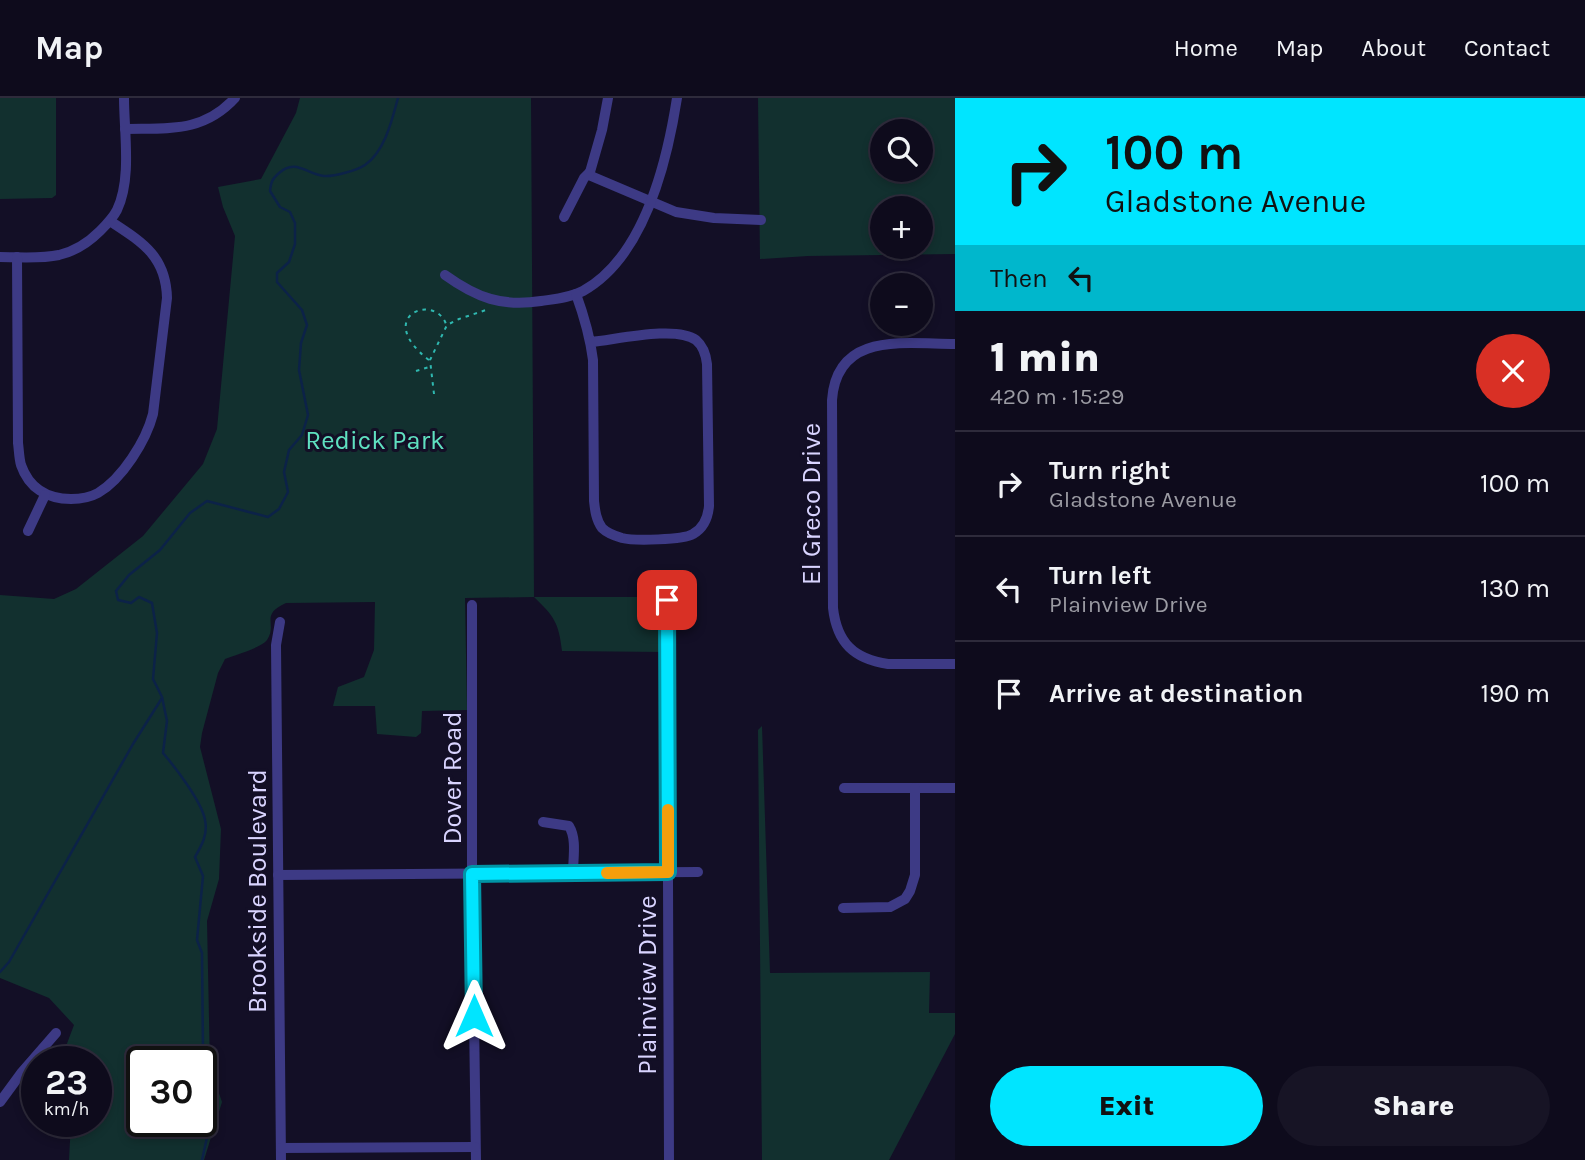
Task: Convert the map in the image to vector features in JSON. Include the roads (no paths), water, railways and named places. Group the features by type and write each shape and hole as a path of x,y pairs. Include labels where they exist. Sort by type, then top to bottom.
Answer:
{"street":[{"path":"0,257 57,255 78,249 110,220 122,196 126,169 124,98"},
{"path":"125,129 199,124 225,109 235,98"},
{"path":"564,217 590,170 608,98"},
{"path":"445,275 483,297 507,303 563,298 576,294 606,274 619,260 650,202 663,163 677,98"},
{"path":"590,170 594,178 677,212 714,218 761,220"},
{"path":"17,257 18,443 21,464 28,478 45,495 61,499 81,499 99,493 114,480 135,452 150,425 167,298 167,283 155,256 139,240 110,220"},
{"path":"576,294 591,342 593,360 594,501 597,519 608,533 625,539 690,536 699,530 706,519 709,506 707,364 703,348 691,337 675,333 591,342"},
{"name":"El Greco Drive","path":"955,344 870,346 855,354 835,380 832,414 833,608 839,634 849,648 877,662 955,664"},
{"path":"28,531 45,495"},
{"name":"Plainview Drive","path":"667,600 669,1160"},
{"name":"Dover Road","path":"472,605 476,1160"},
{"name":"Brookside Boulevard","path":"279,622 276,645 281,1160"},
{"path":"844,788 955,788"},
{"path":"843,908 890,907 905,899 910,891 915,875 915,788"},
{"path":"543,822 569,826 572,830 573,873"},
{"path":"278,875 698,872"},
{"path":"0,1102 22,1072 57,1033"},
{"path":"281,1148 475,1147"}],"waterway":[{"path":"202,1160 216,1106 206,1074 203,1050 202,953 197,940 203,876 195,857 202,844 206,825 194,795 163,753 167,721 162,697 153,679 157,633 152,603 139,597 131,603 118,600 116,591 129,575 160,550 190,513 207,501 268,517 279,509 288,492 284,472 289,450 302,435 308,415 299,370 301,343 307,325 302,310 277,282 277,273 289,262 295,244 295,223 290,212 280,207 270,191 271,183 279,173 290,167 328,176 365,165 383,143 398,98"},
{"path":"0,972 9,962 162,698"}],"park label":[{"name":"Redick Park","path":"375,440"}]}
